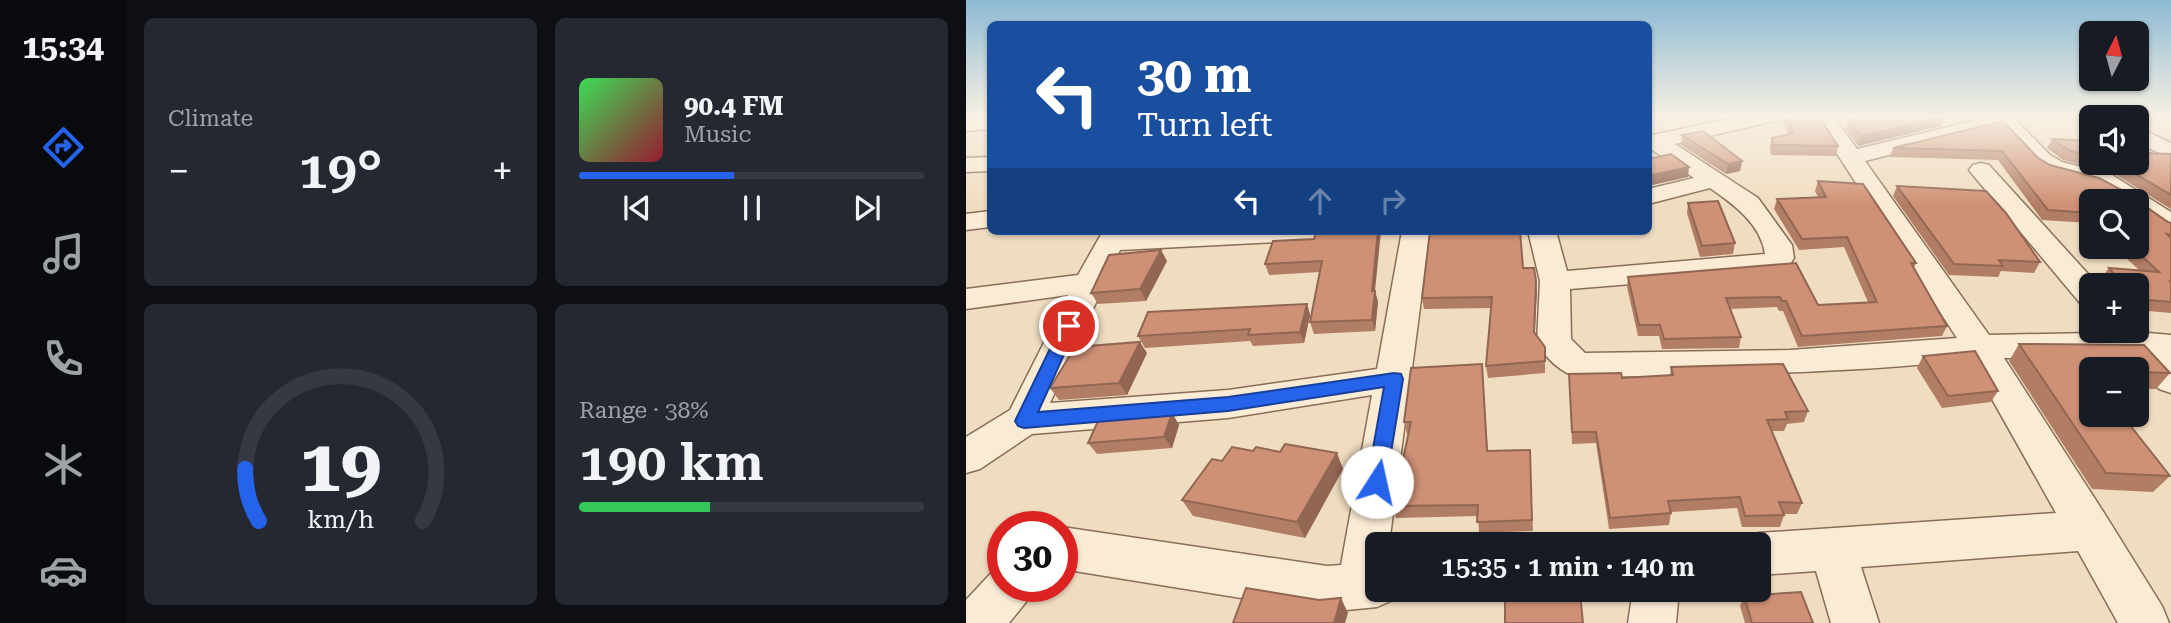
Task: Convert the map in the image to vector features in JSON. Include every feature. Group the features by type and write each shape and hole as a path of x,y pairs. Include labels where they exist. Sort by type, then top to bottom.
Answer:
{"street":[{"path":"1555,281 1767,264 1780,258 1778,245 1749,203 1659,146"},
{"path":"1841,146 1980,347 2145,623"},
{"path":"1849,158 1898,146"},
{"path":"2029,146 2042,160 2054,167 2103,180 2121,189 2171,225"},
{"path":"966,165 987,164"},
{"path":"1981,170 2079,282"},
{"path":"1652,196 1714,180"},
{"path":"966,222 987,219"},
{"path":"1024,421 1114,237 1186,235"},
{"path":"1375,532 1415,235"},
{"path":"1543,235 1555,281 1554,343 1577,365 1790,362 1897,356 1980,347 2090,343"},
{"path":"966,299 1090,283"},
{"path":"2146,343 2171,380"},
{"path":"966,457 1024,421 1228,404 1394,379"},
{"path":"1771,553 2091,530"},
{"path":"1832,548 1855,623"},
{"path":"1078,550 1327,589 1365,585"},
{"path":"978,623 996,602"},
{"path":"1652,623 1655,602"}],"building":[{"path":"1700,146 1723,146 1742,161 1728,164"},
{"path":"2027,146 2038,158 2050,165 2079,173 2079,175 2099,178 2120,189 2079,189 2079,212 2048,210 2002,151 1893,148"},
{"path":"2062,146 2079,146 2079,153 2068,150"},
{"path":"2149,153 2171,154 2171,195 2137,175 2149,175"},
{"path":"1671,154 1689,167 1652,175 1652,158"},
{"path":"1818,181 1863,184 1916,263 1911,263 1947,326 1802,336 1786,301 1782,301 1780,297 1726,298 1741,337 1664,339 1660,325 1639,325 1628,277 1796,263 1818,305 1877,302 1847,237 1802,239 1777,199 1826,197"},
{"path":"1897,186 1986,191 2006,213 2040,262 1999,260 2003,266 1954,264"},
{"path":"1718,201 1735,243 1702,246 1688,203"},
{"path":"2149,209 2171,223 2171,235 2167,234 2171,238 2171,302 2149,300 2149,273 2113,273 2109,268 2159,272 2145,259 2149,259"},
{"path":"1315,235 1378,235 1372,320 1310,322 1322,261 1265,264 1273,241 1314,239"},
{"path":"1430,235 1520,235 1523,268 1534,268 1534,332 1545,347 1545,361 1486,366 1492,297 1422,298"},
{"path":"1161,250 1140,289 1091,293 1109,255"},
{"path":"1307,304 1300,332 1248,335 1250,329 1138,336 1148,312"},
{"path":"1140,342 1119,383 1050,388 1075,347"},
{"path":"2019,344 2144,345 2170,373 2149,372 2149,357 2079,357 2079,427 2131,427 2170,476 2106,473"},
{"path":"1975,351 1998,391 1948,396 1923,356"},
{"path":"1482,364 1487,451 1530,450 1532,520 1477,522 1478,505 1393,506 1411,422 1404,422 1411,368"},
{"path":"1783,364 1808,411 1785,412 1788,419 1767,420 1802,503 1779,502 1784,515 1745,516 1740,497 1668,501 1671,513 1610,518 1596,432 1572,432 1569,374 1621,373 1622,378 1673,375 1671,367"},
{"path":"1172,413 1164,437 1088,443 1099,419"},
{"path":"1285,444 1337,453 1297,522 1182,500 1212,459 1222,461 1232,447 1253,451 1256,447 1280,452"},
{"path":"1246,588 1319,600 1341,598 1334,623 1233,623"},
{"path":"1801,592 1813,623 1752,623 1746,602 1771,602 1771,594"},
{"path":"1505,602 1581,602 1583,623 1505,623"}],"route":[{"path":"1069,326 1024,421 1228,404 1394,379 1377,482"}]}
